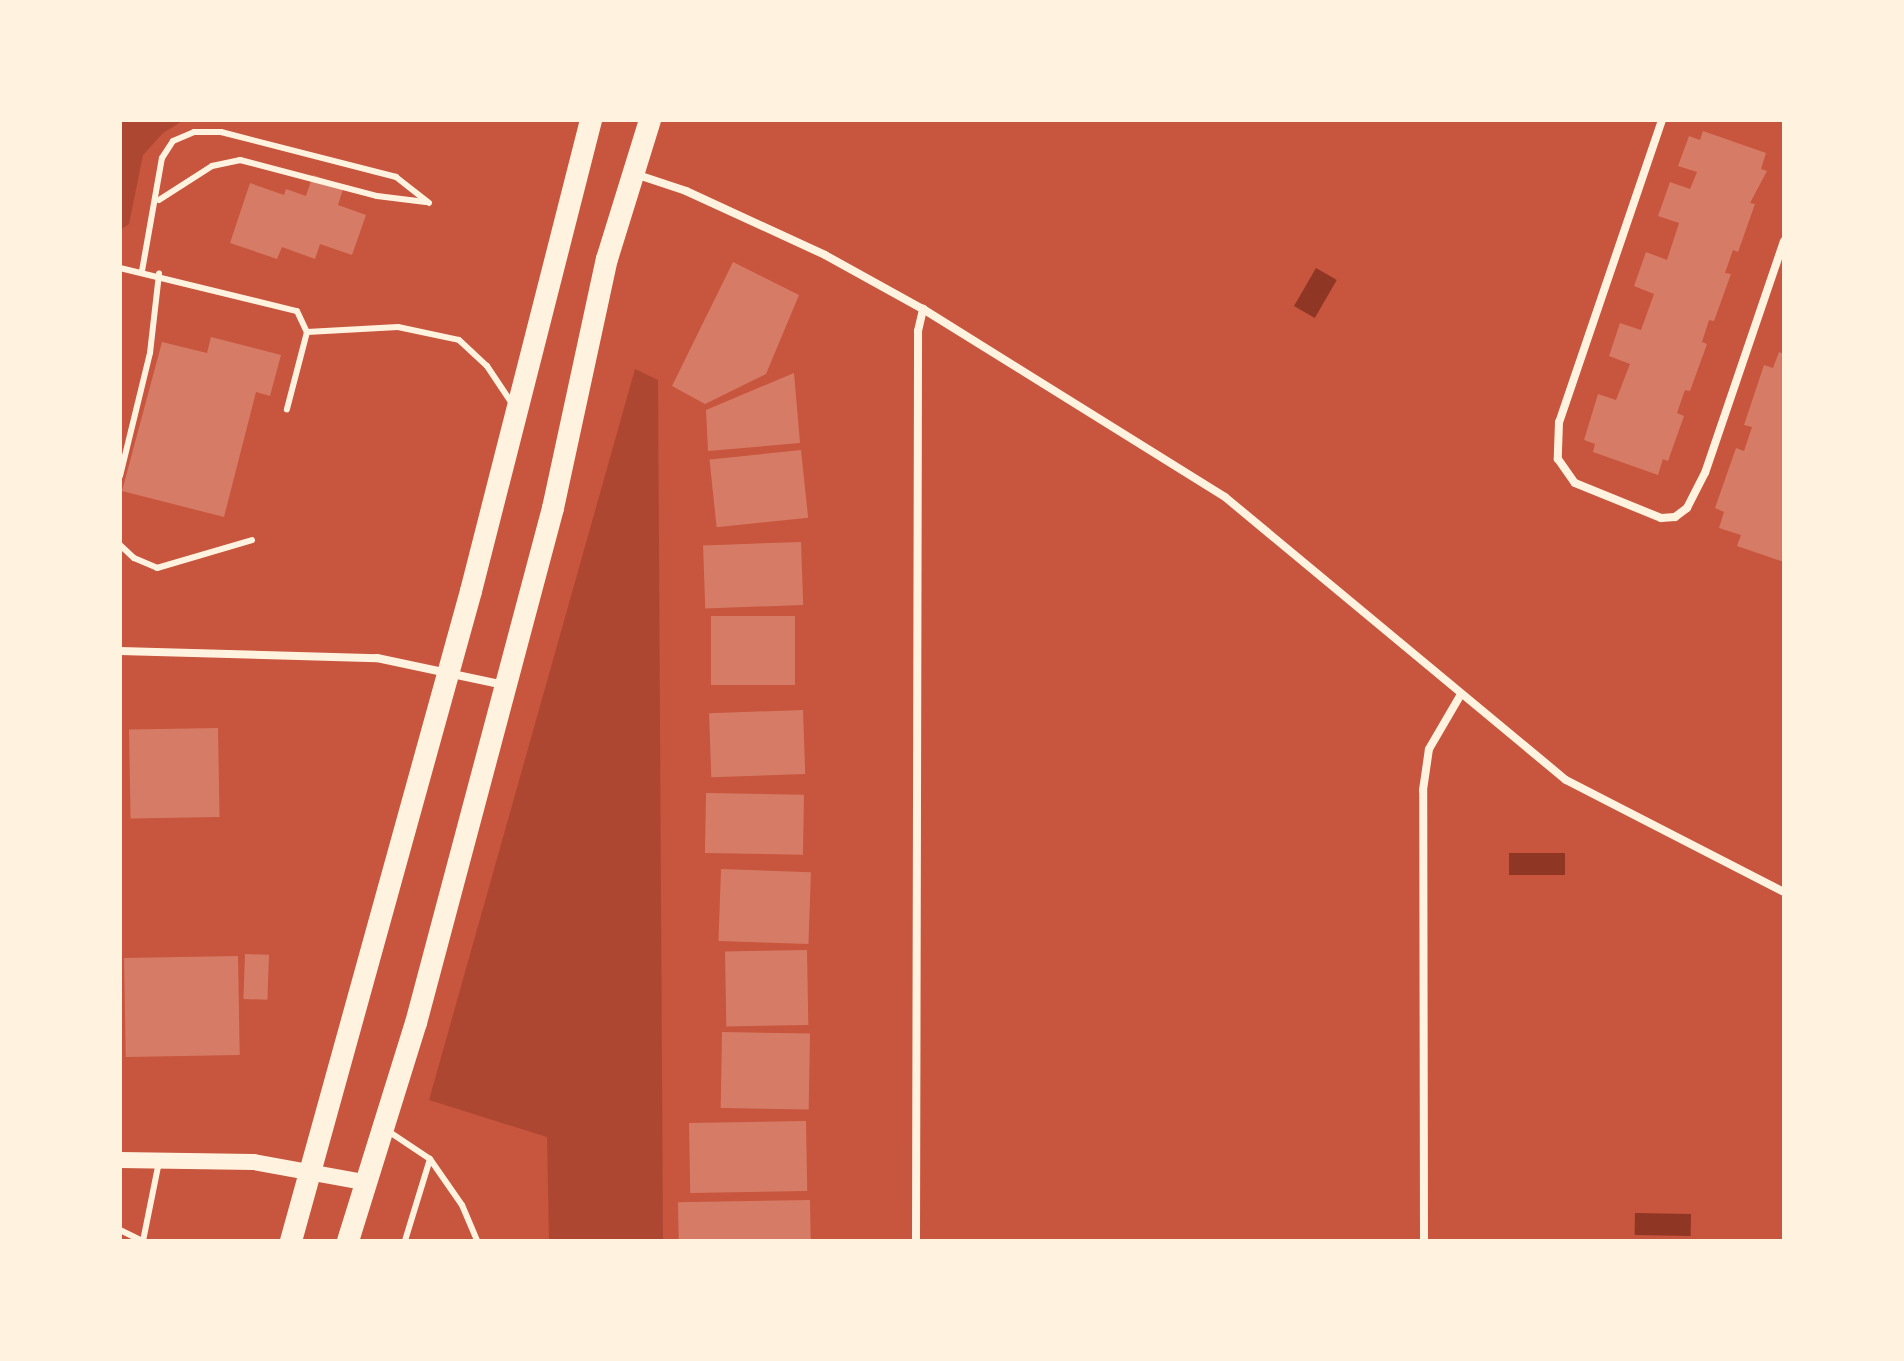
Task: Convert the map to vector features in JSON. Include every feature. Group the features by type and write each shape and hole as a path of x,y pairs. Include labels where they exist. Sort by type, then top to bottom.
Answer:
{"highway":[{"path":"291,1241 448,671 591,120"},
{"path":"348,1241 384,1129 505,686 577,410 607,259 650,120"}],"main road":[{"path":"120,1160 254,1162 368,1183"}],"street":[{"path":"1662,120 1559,422 1558,459 1575,483 1661,518 1675,517 1687,508 1705,473 1784,241"},
{"path":"634,173 774,229 923,309 1225,497 1460,696 1566,780 1784,892"},
{"path":"916,1241 918,331 923,309"},
{"path":"120,651 377,658 448,671 505,686"},
{"path":"1424,1241 1423,790 1429,749 1460,696"}],"lane":[{"path":"142,271 159,200 162,158 173,141 194,132 221,132 396,177 429,203 377,196 240,160 212,166 159,200"},
{"path":"120,268 159,274 297,311 307,332 287,409"},
{"path":"120,476 150,353 159,274"},
{"path":"307,332 398,327 459,340 487,366 517,412"},
{"path":"120,545 134,558 157,568 252,540"},
{"path":"384,1129 430,1159 462,1205 477,1241"},
{"path":"405,1241 430,1159"},
{"path":"120,1230 143,1241 160,1160"}],"shaded area":[{"path":"120,120 184,120 163,133 143,155 129,224 120,230"},
{"path":"1316,268 1337,280 1315,318 1294,306"},
{"path":"635,369 658,380 663,1241 549,1241 547,1137 429,1100"},
{"path":"1509,853 1565,853 1565,875 1509,875"},
{"path":"1635,1213 1691,1214 1691,1236 1635,1235"}],"building":[{"path":"1703,131 1766,153 1761,169 1767,171 1750,203 1755,204 1738,252 1733,250 1725,273 1731,274 1714,321 1709,320 1702,342 1707,344 1690,391 1685,390 1677,413 1684,416 1668,461 1663,459 1658,475 1593,452 1595,444 1584,440 1598,394 1616,400 1630,364 1609,356 1620,323 1641,330 1654,294 1634,286 1646,252 1667,260 1679,223 1658,216 1670,182 1690,189 1697,172 1678,166 1689,136 1700,140"},
{"path":"313,175 344,186 338,205 366,215 352,255 320,244 315,259 282,247 277,259 230,243 250,183 284,195 286,189 306,196"},
{"path":"733,262 799,295 766,374 705,404 672,386"},
{"path":"211,337 281,355 270,396 256,392 224,517 122,491 162,342 207,353"},
{"path":"1779,352 1784,354 1784,562 1737,546 1741,535 1719,528 1724,512 1715,508 1736,448 1744,451 1752,427 1744,425 1764,365 1773,368"},
{"path":"794,373 800,443 708,451 706,410"},
{"path":"801,450 808,518 717,527 710,460"},
{"path":"801,542 803,605 705,608 703,545"},
{"path":"711,616 795,616 795,685 711,685"},
{"path":"803,710 805,774 711,777 709,713"},
{"path":"218,728 220,817 131,819 129,730"},
{"path":"706,793 804,795 803,855 705,853"},
{"path":"721,869 811,872 808,944 718,941"},
{"path":"807,950 808,1025 726,1026 725,951"},
{"path":"245,954 269,955 267,1000 243,999"},
{"path":"238,956 240,1055 126,1057 124,958"},
{"path":"722,1032 810,1034 809,1110 721,1108"},
{"path":"806,1121 807,1191 690,1193 689,1123"},
{"path":"810,1200 811,1241 679,1241 678,1202"}]}
